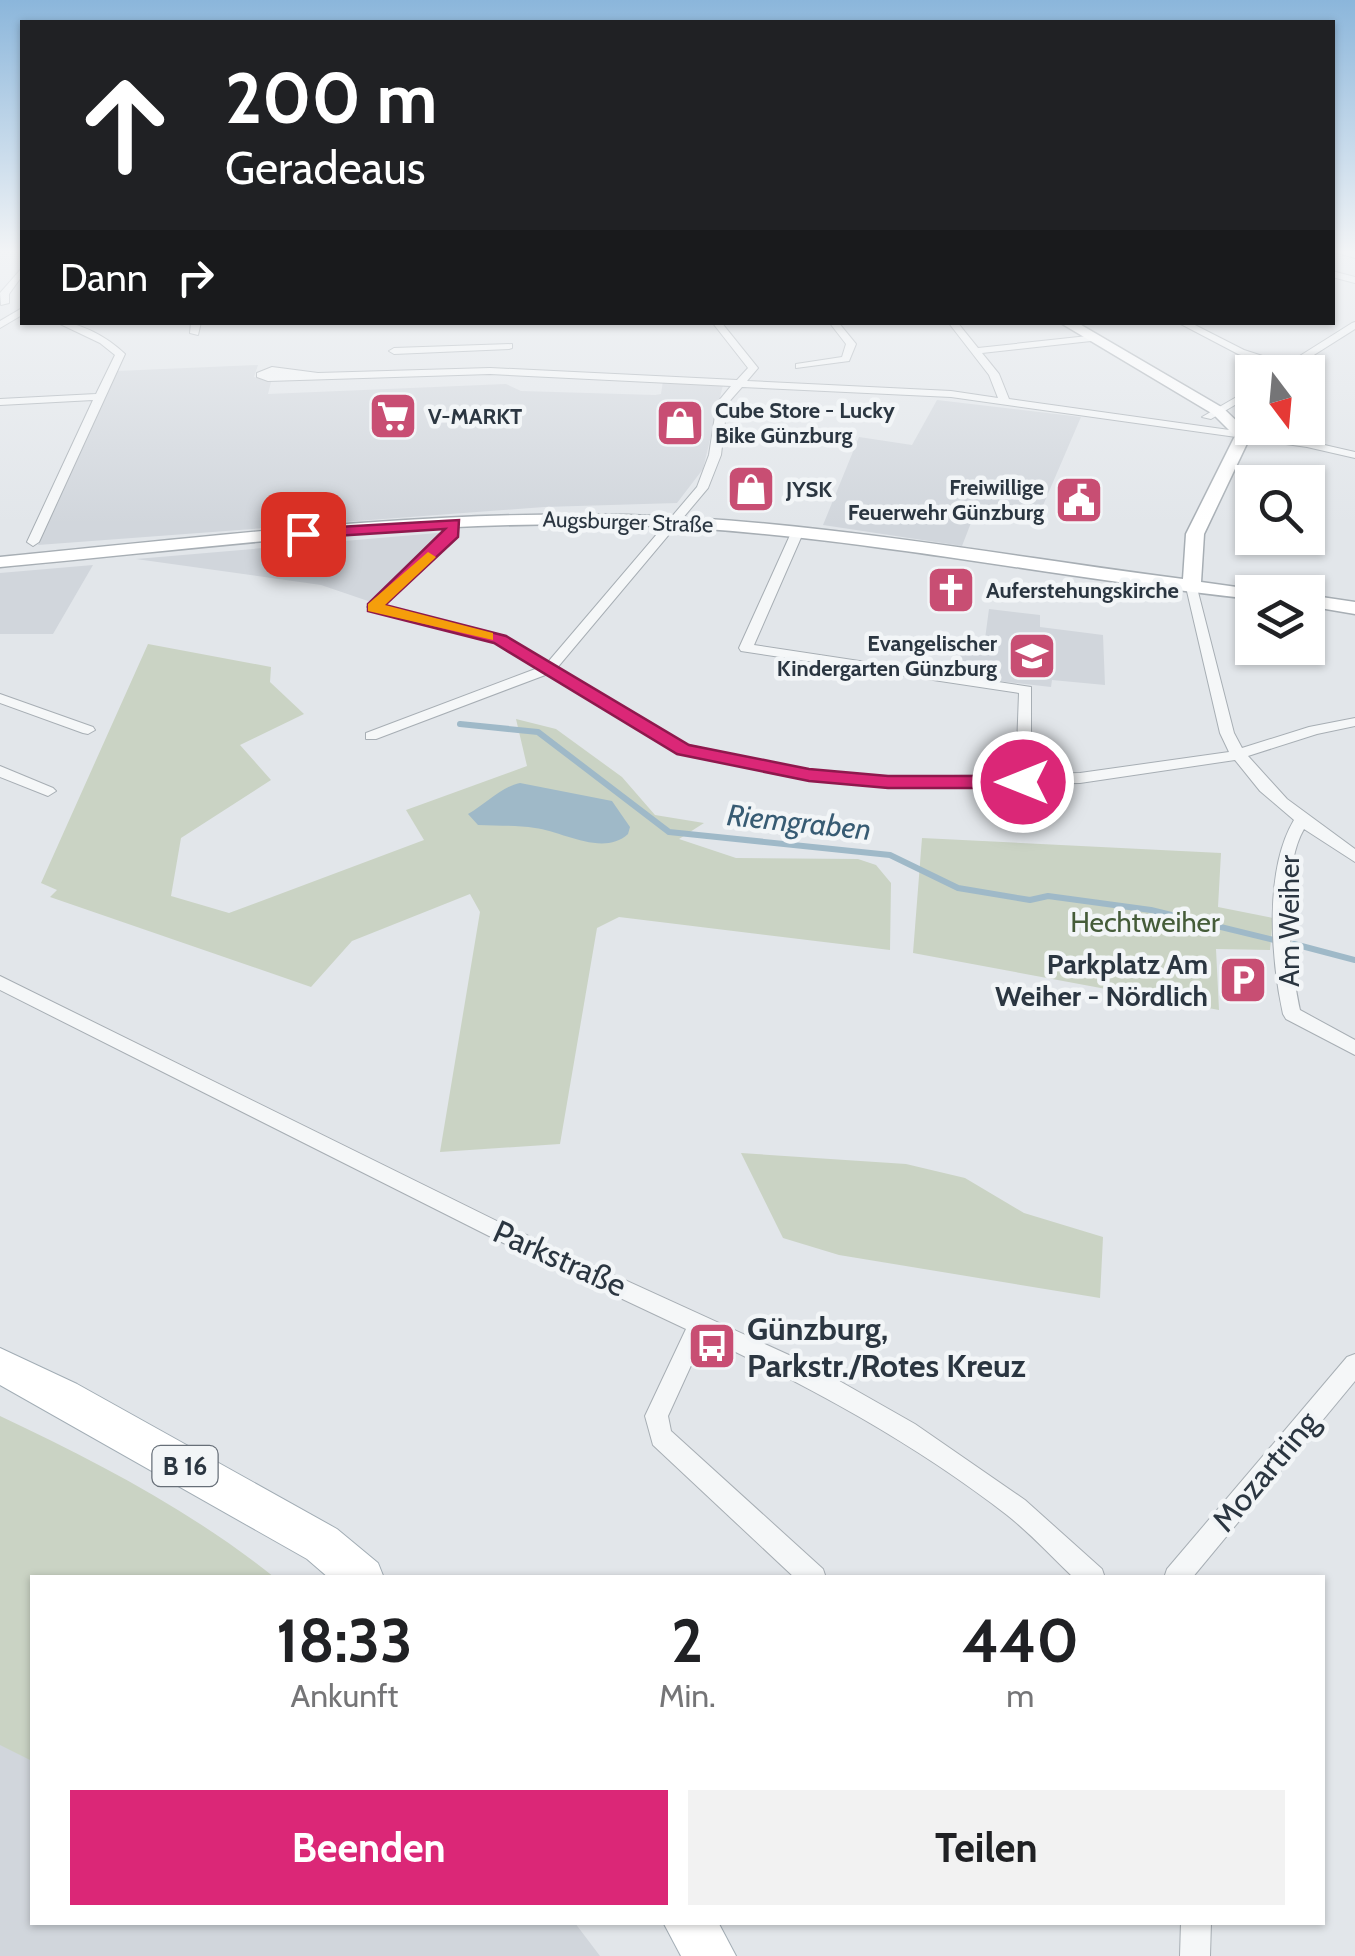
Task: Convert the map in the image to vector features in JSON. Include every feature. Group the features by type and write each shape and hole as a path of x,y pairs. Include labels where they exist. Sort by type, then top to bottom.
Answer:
{"main road":[{"name":"B 16","path":"0,1366 63,1396 322,1544 359,1575"},
{"path":"690,1925 712,1956"}],"street":[{"path":"33,542 120,354 103,341"},
{"path":"391,374 395,341"},
{"path":"371,736 550,668 711,473 722,403 753,368 732,341"},
{"path":"800,366 846,360 848,341"},
{"path":"967,341 994,374 1004,399"},
{"path":"975,351 1067,341"},
{"path":"1092,341 1235,424"},
{"path":"1220,341 1248,355"},
{"path":"1308,355 1329,341"},
{"path":"394,351 509,346"},
{"path":"316,376 504,372 744,382 1004,399 1235,432"},
{"path":"0,402 99,397"},
{"path":"1218,415 1235,403"},
{"path":"1164,423 1235,409"},
{"path":"1248,445 1194,534 1192,587 1211,633 1227,733 1236,755 1301,821 1355,857"},
{"path":"1311,445 1355,455"},
{"name":"Augsburger Straße","path":"0,562 453,524 542,519 672,522 797,533 1235,592"},
{"path":"453,524 452,534 374,607 500,639 667,742 695,754 792,773 873,781 1023,782 1080,778 1236,755 1314,730 1355,722"},
{"path":"797,533 746,648 1026,690 1023,782"},
{"path":"1325,604 1355,608"},
{"path":"0,698 88,730"},
{"path":"0,771 48,791"},
{"name":"Am Weiher","path":"1301,821 1290,835 1284,921 1292,1014 1355,1048"},
{"name":"Parkstraße","path":"0,982 504,1234 805,1374 907,1432 1017,1508 1089,1575"},
{"path":"700,1323 656,1416 661,1437 811,1575"},
{"name":"Mozartring","path":"1179,1575 1355,1364"},
{"path":"1196,1925 1196,1956"}],"shaded area":[{"path":"258,365 254,377 271,382 268,394 506,384 521,391 655,395 661,394 663,381 723,385 703,469 677,503 544,507 38,545 117,371"},
{"path":"937,400 1081,417 1035,524 974,515 962,546 823,525 859,437 912,445"},
{"path":"449,532 371,602 321,585 136,559"},
{"path":"93,565 53,634 0,634 0,573"},
{"name":"Evangelischer Kindergarten Günzburg","path":"989,609 1040,615 1040,627 1103,635 1105,685 1052,680 1051,687 956,676 964,637 985,639"},
{"path":"30,1624 30,1925 577,1925 600,1956 0,1956 0,1635"}],"green space":[{"path":"148,644 271,667 270,682 304,714 240,745 271,780 181,838 171,896 229,913 424,840 406,810 527,766 516,719 556,729 622,777 655,815 704,823 679,839 736,858 858,859 876,865 891,883 890,950 619,917 597,928 560,1144 440,1152 480,912 470,894 352,941 311,987 50,897 57,890 41,883"},
{"name":"Hechtweiher","path":"922,838 1221,853 1218,907 1273,918 1270,950 1216,949 1219,1010 913,953"},
{"path":"741,1153 906,1164 965,1178 1024,1213 1103,1237 1100,1298 839,1255 783,1238"},
{"path":"0,1416 142,1489 271,1575 30,1575 30,1760 0,1745"}],"water":[{"path":"520,783 612,801 630,827 628,834 607,843 595,843 535,828 478,825 468,814"}],"waterway":[{"name":"Riemgraben","path":"460,724 538,732 669,832 890,855 958,888 1030,900 1048,896 1151,910 1274,940"},
{"name":"Riemgraben","path":"1294,944 1355,960"}],"slow traffic":[{"path":"428,557 374,607 487,636"}],"place":[{"name":"V-MARKT","path":"393,416"},
{"name":"Cube Store - Lucky Bike Günzburg","path":"680,423"},
{"name":"JYSK","path":"751,489"},
{"name":"Freiwillige Feuerwehr Günzburg","path":"1079,500"},
{"name":"Auferstehungskirche","path":"951,590"},
{"name":"Evangelischer Kindergarten Günzburg","path":"1032,656"},
{"name":"Parkplatz Am Weiher - Nördlich","path":"1243,980"},
{"name":"Günzburg, Parkstr./Rotes Kreuz","path":"712,1346"}],"route":[{"path":"303,534 453,524 452,534 374,607 500,639 683,750 809,775 888,782 1023,782"}]}
